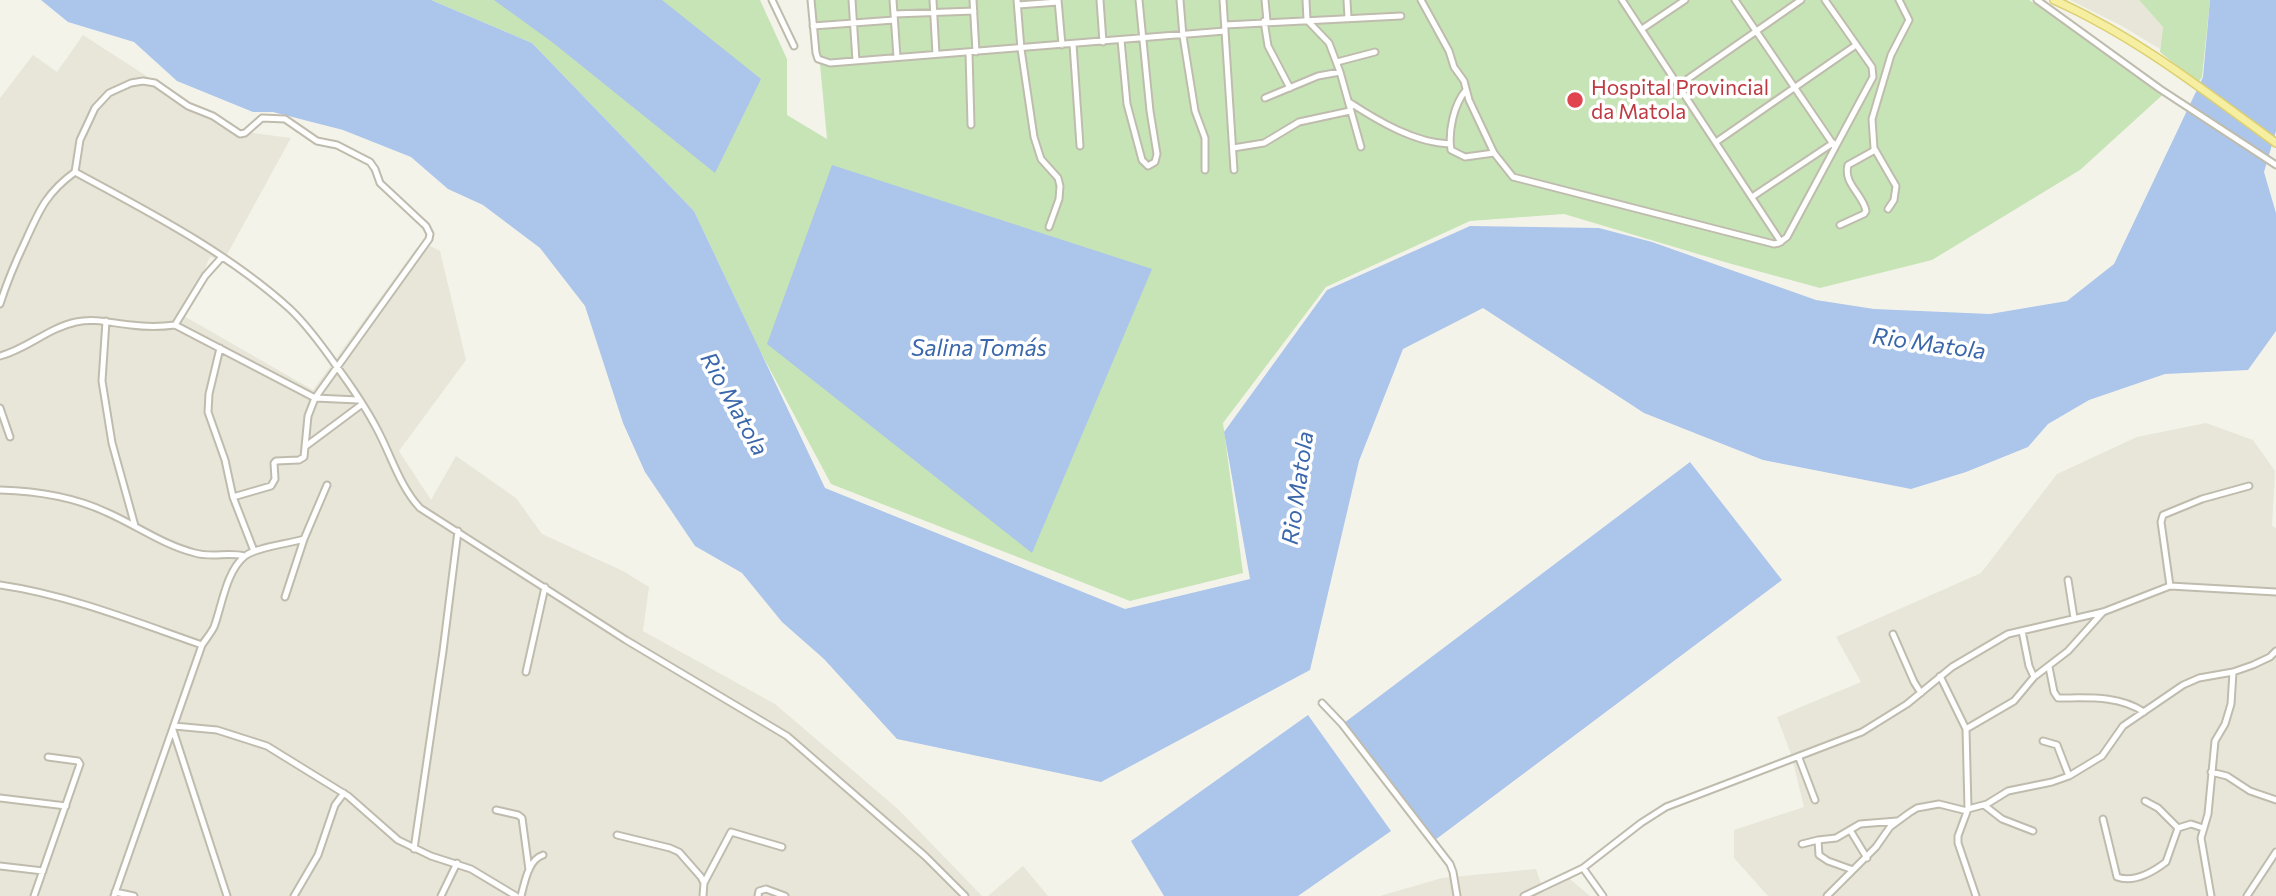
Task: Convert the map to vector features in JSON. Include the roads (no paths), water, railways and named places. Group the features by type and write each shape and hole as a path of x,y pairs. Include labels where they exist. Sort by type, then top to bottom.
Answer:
{"main road":[{"path":"2054,0 2105,25 2190,80 2276,143"}],"street":[{"path":"772,0 794,46"},
{"path":"811,0 818,59 830,63 1183,36 1265,21 1401,16"},
{"path":"852,0 856,61"},
{"path":"893,0 897,57"},
{"path":"933,0 936,54"},
{"path":"971,125 973,0"},
{"path":"1100,0 1103,42"},
{"path":"1121,40 1127,104 1142,160 1148,166 1154,162 1157,154 1139,0"},
{"path":"1180,0 1195,111 1205,138 1205,170"},
{"path":"1223,0 1234,170"},
{"path":"1265,0 1268,46 1290,88"},
{"path":"1306,0 1307,20 1326,38 1337,62 1361,147"},
{"path":"1347,0 1348,18"},
{"path":"1421,0 1449,51 1494,153 1508,172 1523,181 1623,204 1770,244 1781,242 1810,196 1834,145 1873,77 1872,67 1825,0"},
{"path":"1622,0 1781,242"},
{"path":"1642,29 1685,0"},
{"path":"1735,0 1834,145"},
{"path":"1679,85 1801,0"},
{"path":"1888,209 1896,194 1896,186 1875,150 1872,119 1874,104 1891,55 1909,20 1899,0"},
{"path":"2037,0 2173,97 2276,165"},
{"path":"1049,227 1056,212 1060,186 1058,178 1041,159 1037,148 1021,49 1017,3 1058,1 1062,45"},
{"path":"814,26 934,12 974,11"},
{"path":"1073,44 1080,146"},
{"path":"1716,142 1856,46"},
{"path":"1337,62 1375,52"},
{"path":"1265,98 1328,73 1340,72"},
{"path":"0,304 10,271 43,202 75,172 79,140 94,108 109,93 143,81 162,87 188,106 213,116 237,134 245,133 261,118 278,118 291,122 317,141 337,145 370,162 380,183 426,226 430,234 418,257 315,398 308,416 306,453 302,459 275,461 275,479 271,486 233,497"},
{"path":"1466,90 1458,100 1449,132 1452,152 1461,156 1494,153"},
{"path":"1349,102 1401,130 1431,142 1450,144"},
{"path":"1233,148 1265,144 1299,122 1350,111"},
{"path":"1752,197 1834,145"},
{"path":"1840,225 1866,211 1864,202 1847,177 1848,165 1875,150"},
{"path":"75,172 149,212 222,257 258,282 291,310 337,366 377,429 415,503 626,640 787,736 925,856 965,896"},
{"path":"175,325 205,276 222,257"},
{"path":"0,356 74,322 106,321 150,327 175,325 315,398 359,402"},
{"path":"106,321 102,381 112,443 135,526"},
{"path":"220,348 209,394 208,412 225,460 233,497 254,551"},
{"path":"306,446 359,402"},
{"path":"0,408 10,437"},
{"path":"285,597 304,539 327,485"},
{"path":"2171,586 2161,522 2163,515 2202,499 2249,486"},
{"path":"0,490 30,490 88,505 193,553 244,556"},
{"path":"414,849 442,663 458,531"},
{"path":"134,896 115,894 202,645 215,624 218,607 235,568 244,556 254,551 304,539"},
{"path":"2068,580 2074,618"},
{"path":"0,586 63,599 202,645"},
{"path":"1524,896 1583,868 1665,807 1862,732 1921,693 1984,646 2008,634 2103,611 2171,586 2276,592"},
{"path":"526,672 545,587"},
{"path":"1966,729 2014,701 2034,677 2068,651 2103,611"},
{"path":"2022,631 2034,677"},
{"path":"1893,634 1921,693"},
{"path":"1827,896 1867,858 1885,831 1917,808 1939,804 1968,810 1984,805 2008,791 2069,776 2102,756 2123,726 2192,680 2233,671 2270,657 2276,651"},
{"path":"2049,667 2054,692 2058,698 2114,700 2135,706 2144,712"},
{"path":"2211,896 2201,838 2208,814 2216,735 2229,716 2233,671"},
{"path":"1941,677 1966,729 1968,810 1958,843 1976,896"},
{"path":"1322,703 1342,724 1450,864 1457,896"},
{"path":"174,728 217,730 267,746 344,793 398,840 414,849 457,863 516,896"},
{"path":"174,728 227,896"},
{"path":"2043,741 2057,745 2069,776"},
{"path":"34,896 80,762 48,757"},
{"path":"1799,758 1815,800"},
{"path":"2211,772 2227,776 2250,791 2276,800"},
{"path":"294,896 318,855 335,805 344,793"},
{"path":"0,798 66,806"},
{"path":"2145,801 2158,808 2178,828"},
{"path":"1984,805 2002,818 2033,831"},
{"path":"496,810 518,814 522,818 529,870"},
{"path":"2104,819 2117,877 2122,879 2136,877 2166,862 2178,828"},
{"path":"1802,844 1836,838 1860,824 1897,821"},
{"path":"2178,828 2191,824 2203,828"},
{"path":"1850,830 1867,858"},
{"path":"703,896 704,883 731,832 782,847"},
{"path":"617,835 675,849 704,883"},
{"path":"1818,840 1819,855 1853,870"},
{"path":"521,896 529,870 536,858 543,855"},
{"path":"2247,896 2275,855"},
{"path":"441,896 457,863"},
{"path":"0,866 43,871"},
{"path":"1583,868 1603,896"},
{"path":"758,896 759,891 766,889 785,896"}],"water":[{"name":"Rio Matola","path":"41,0 431,0 532,43 694,211 825,488 1125,609 1250,579 1224,432 1327,290 1470,226 1599,228 1652,242 1816,300 1874,309 1990,314 2067,301 2114,264 2203,77 2210,0 2276,0 2276,131 2264,172 2276,213 2276,331 2248,370 2165,374 2089,400 2048,424 2028,447 1966,472 1911,489 1763,460 1644,413 1483,308 1403,349 1359,461 1310,670 1101,782 897,739 824,659 782,622 742,573 695,546 645,472 623,423 585,306 540,248 483,205 448,189 411,157 343,130 273,112 253,112 177,81 134,42 68,22"},
{"path":"494,0 662,0 761,79 715,173 552,42"},
{"name":"Salina Tomás","path":"832,165 1152,269 1032,553 767,344"},
{"path":"1690,462 1782,580 1435,840 1344,723"},
{"path":"1308,715 1391,831 1298,896 1164,896 1131,841"}],"place":[{"name":"Hospital Provincial da Matola","path":"1575,100"}]}
